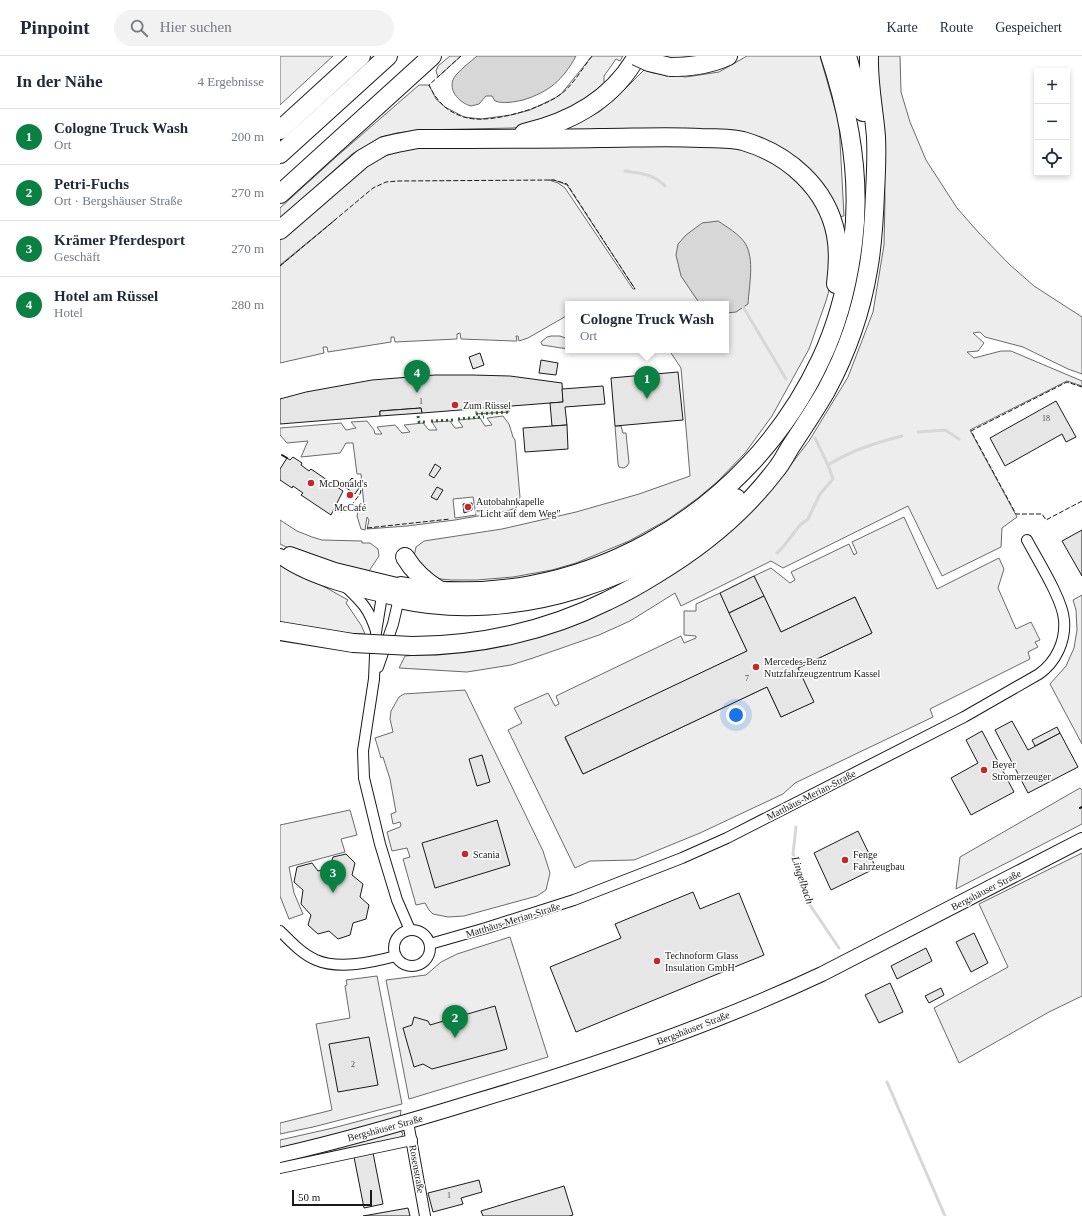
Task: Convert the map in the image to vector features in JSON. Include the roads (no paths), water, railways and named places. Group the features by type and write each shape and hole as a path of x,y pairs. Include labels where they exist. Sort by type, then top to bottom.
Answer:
{"highway":[{"path":"280,130 361,56"},
{"path":"280,154 388,56"},
{"path":"280,194 432,56"},
{"path":"496,139 539,129 574,116 599,100 611,89 628,70 637,56 649,62 670,67 696,66 720,60 728,56"},
{"path":"392,591 416,589 495,590 539,584 596,567 628,554 655,540 684,522 713,500 741,474 776,434 793,410 808,384 833,330 851,257 855,211 855,183 852,151 847,115 830,56"},
{"path":"848,56 868,133 875,196"},
{"path":"280,631 353,643 412,646 444,645 501,637 556,622 581,613 632,589 678,561 723,526 750,500 780,465 826,390 856,320 869,265 874,221 876,136 868,70 868,56"},
{"path":"280,230 352,166 384,146 396,142 418,139 678,137 716,138 742,141 766,149 786,161 805,177 816,190 831,221 836,235 838,265 833,330"},
{"path":"392,591 431,605 471,606 532,600 588,586 620,574 665,550 710,520 733,501 768,465 791,446"},
{"path":"405,557 417,575 428,584 440,590"}],"main road":[{"path":"280,551 392,591"},
{"path":"280,556 301,568 345,585 392,591"},
{"name":"Bergshäuser Straße","path":"280,1155 408,1122 599,1063 765,1000 828,971 1082,840"}],"street":[{"name":"Matthäus-Merian-Straße","path":"430,944 574,900 682,858 727,838 964,718 1039,674 1047,668 1059,650 1064,632 1064,620 1060,604 1027,540"},
{"path":"345,585 364,605 371,617 376,632"},
{"path":"392,591 376,632 374,679 363,751 364,778 380,844 397,900 410,930"},
{"path":"374,679 393,624 392,591"},
{"path":"410,930 420,932 428,939 430,944 429,955 426,960 417,966 406,966 396,956 394,950 396,939 400,935 410,930"},
{"path":"280,931 302,951 317,960 327,963 355,965 396,956"},
{"name":"Rosenstraße","path":"408,1122 425,1216"},
{"name":"Bergshäuser Straße","path":"280,1168 412,1140"}],"waterway":[{"path":"625,171 651,176 665,186"},
{"path":"742,305 786,379"},
{"path":"918,432 945,430 959,439"},
{"path":"828,465 846,455 882,441 902,436"},
{"path":"777,553 800,525 808,519 820,494 833,479 815,438"},
{"name":"Lingelbach","path":"796,827 793,854 810,905 839,948"},
{"path":"887,1082 945,1216"}],"place":[{"name":"Hotel am Rüssel","path":"417,393"},
{"name":"Cologne Truck Wash","path":"647,399"},
{"name":"Zum Rüssel","path":"455,405"},
{"name":"McDonald's","path":"311,483"},
{"name":"McCafé","path":"350,495"},
{"name":"Autobahnkapelle \"Licht auf dem Weg\"","path":"468,507"},
{"name":"Mercedes-Benz Nutzfahrzeugzentrum Kassel","path":"756,667"},
{"name":"Beyer Stromerzeuger","path":"984,770"},
{"name":"Scania","path":"465,854"},
{"name":"Fenge Fahrzeugbau","path":"845,860"},
{"name":"Krämer Pferdesport","path":"333,893"},
{"name":"Technoform Glass Insulation GmbH","path":"657,961"},
{"name":"Petri-Fuchs","path":"455,1038"}]}
